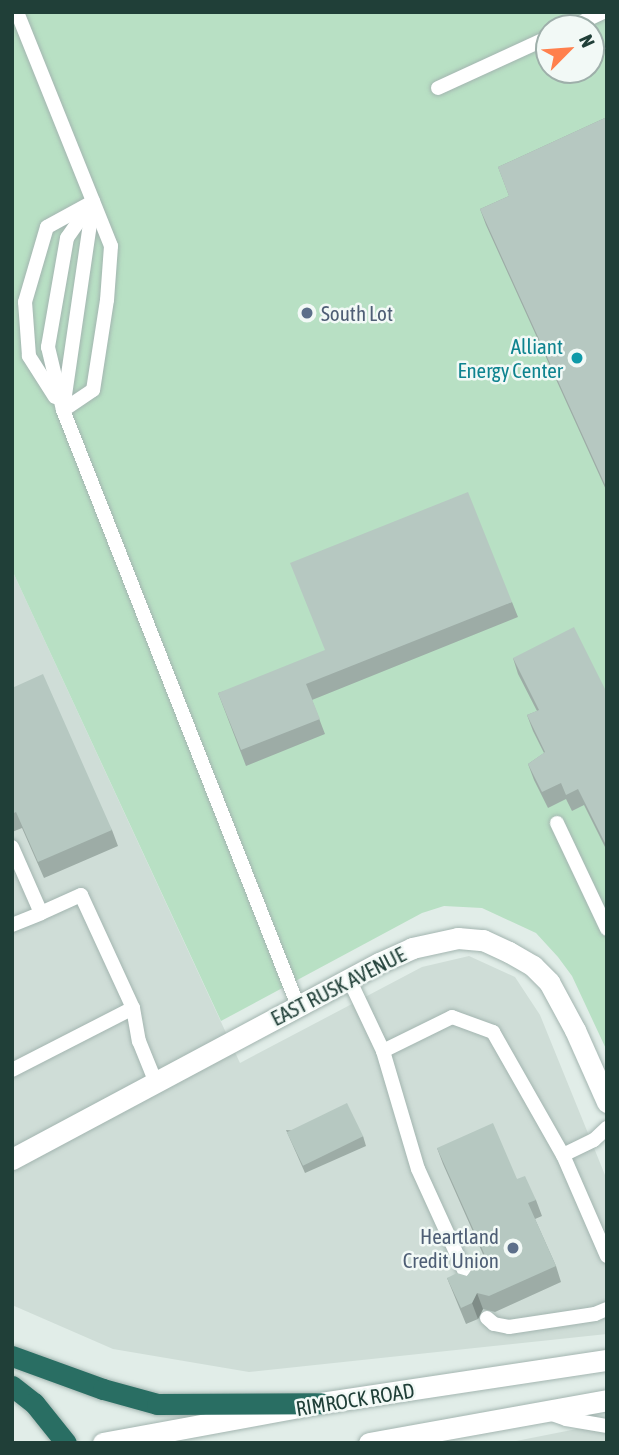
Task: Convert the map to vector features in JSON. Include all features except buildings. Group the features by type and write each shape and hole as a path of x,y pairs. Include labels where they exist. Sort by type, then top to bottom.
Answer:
{"highway":[{"path":"12,1356 156,1404 321,1403"},
{"path":"12,1386 34,1403 65,1443"}],"main road":[{"name":"EAST RUSK AVENUE","path":"12,1159 349,979 412,948 438,940 458,938 483,940 533,966 558,996 607,1102"},
{"name":"RIMROCK ROAD","path":"103,1443 321,1403 607,1360"},
{"path":"369,1443 460,1435 544,1411 607,1400"}],"lane":[{"path":"18,12 111,246 107,300 93,390 63,410"},
{"path":"438,88 535,43"},
{"path":"63,410 93,201"},
{"path":"93,201 67,238 48,348 63,410 298,1006"},
{"path":"63,410 29,356 25,302 47,227 93,201"},
{"path":"557,823 603,910 607,929"},
{"path":"12,847 41,914"},
{"path":"12,925 81,895 133,1008 139,1041 156,1083"},
{"path":"349,979 383,1051 418,1169 470,1283"},
{"path":"12,1070 133,1008"},
{"path":"383,1051 453,1017 493,1032 563,1155 607,1256"},
{"path":"563,1155 594,1140 607,1128"},
{"path":"486,1318 494,1324 509,1327 595,1314 607,1309"},
{"path":"544,1411 566,1419 607,1426"}],"shaded area":[{"path":"12,570 240,1063 422,967 469,956 515,977 540,1015 607,1180 607,1334 249,1372 113,1349 12,1305"},
{"path":"607,1423 607,1443 508,1443 511,1442"}],"green space":[{"name":"Alliant Energy Center","path":"12,12 607,12 607,1051 572,976 558,957 536,933 482,908 444,906 422,913 221,1021 12,570"}],"place":[{"name":"South Lot","path":"307,313"},
{"name":"Alliant Energy Center","path":"577,358"},
{"name":"Heartland Credit Union","path":"513,1248"}]}
